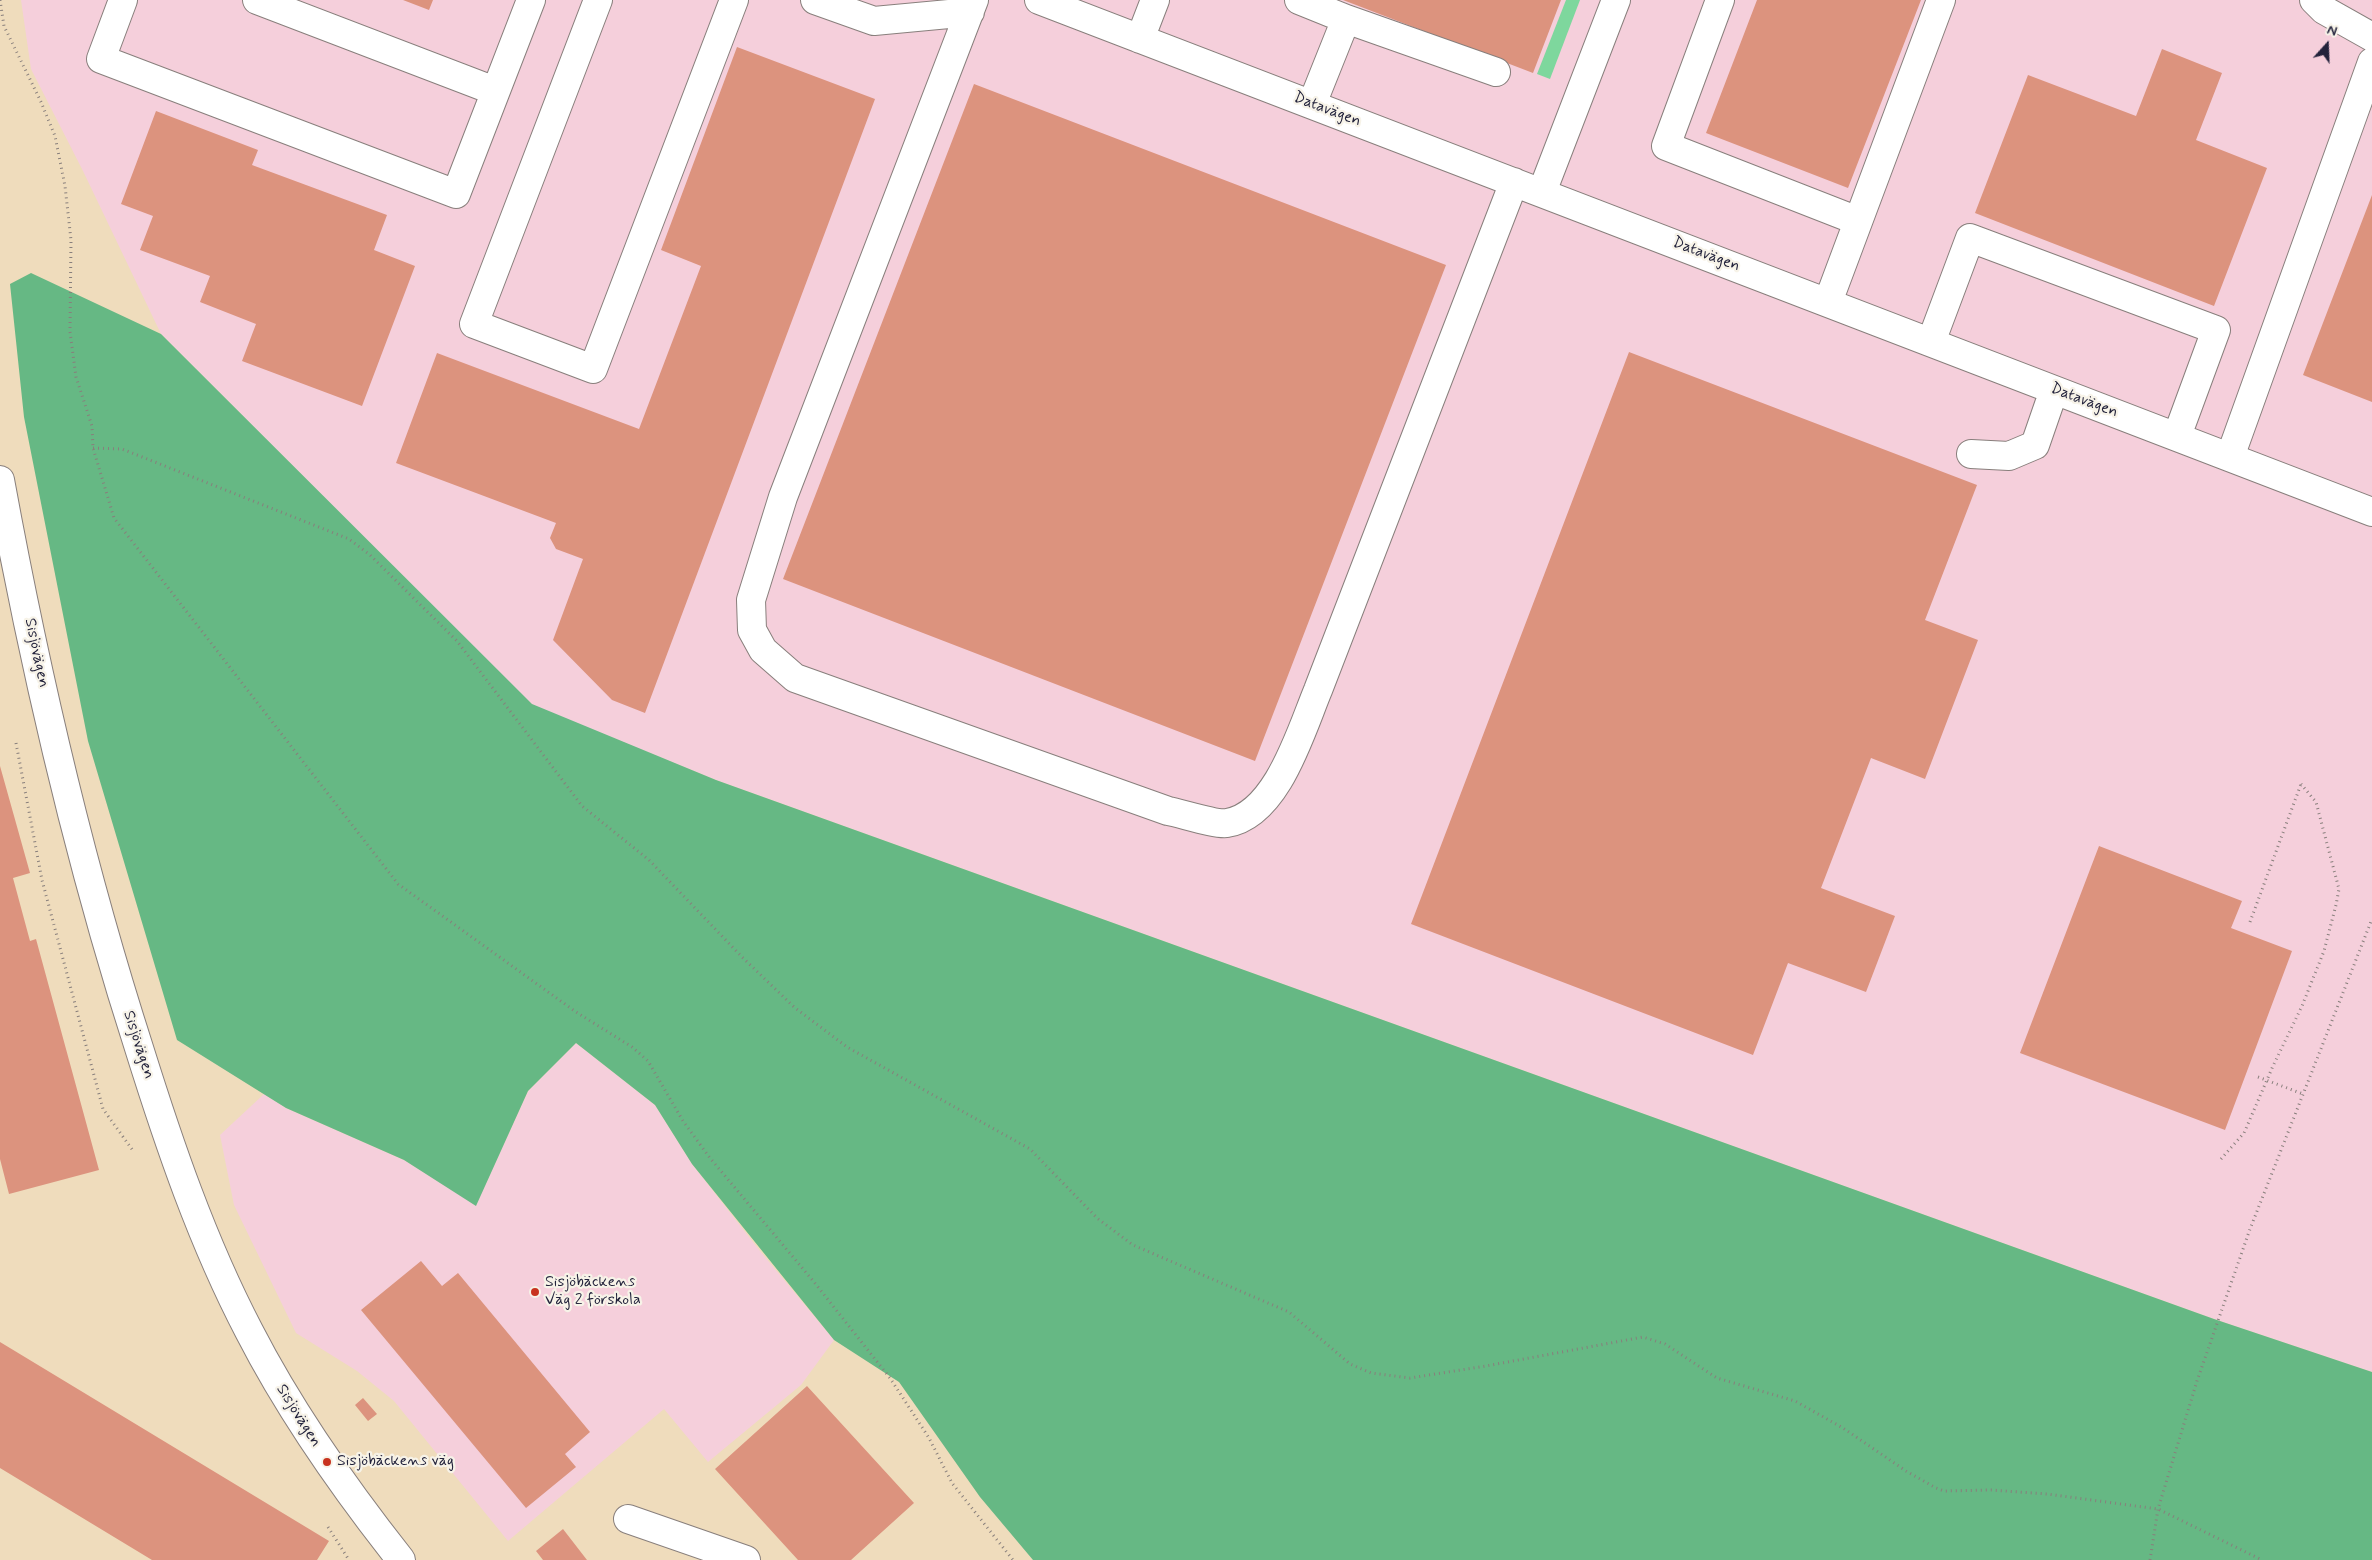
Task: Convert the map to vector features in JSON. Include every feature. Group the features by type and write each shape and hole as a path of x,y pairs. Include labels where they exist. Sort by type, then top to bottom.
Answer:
{"street":[{"path":"123,0 101,59 456,194 531,0"},
{"path":"257,0 495,91"},
{"path":"598,0 474,324 593,369 734,0"},
{"path":"816,0 874,21 972,6 783,497 751,600 752,630 763,650 795,678 1168,810 1226,824 1248,816 1268,798 1293,752 1318,690 1514,182"},
{"name":"Datavägen","path":"1038,0 2372,512"},
{"path":"1140,39 1155,0"},
{"path":"1299,0 1496,72"},
{"path":"1542,192 1616,0"},
{"path":"1720,0 1666,146 1858,221"},
{"path":"1828,302 1940,0"},
{"path":"2314,0 2324,10 2372,37"},
{"path":"1312,104 1346,18"},
{"path":"2230,457 2372,62"},
{"path":"1931,342 1970,238 2216,330 2177,436"},
{"path":"1971,454 2009,456 2035,445 2054,390"},
{"name":"Sisjövägen","path":"0,480 31,633 80,849 113,965 181,1174 214,1260 248,1330 278,1384 327,1462 401,1560"},
{"path":"628,1519 746,1560"}],"path":[{"path":"0,0 4,26 41,102 55,136 66,186 71,240 70,332 76,376 92,426 93,448 114,518 398,884 576,1012 632,1047 648,1061 683,1121 710,1158 814,1282 890,1378 930,1438 952,1483 1013,1560"},
{"path":"93,448 122,449 349,539 406,589 457,641 582,806 649,860 742,957 794,1007 847,1047 1030,1149 1097,1218 1133,1245 1289,1312 1350,1364 1371,1373 1410,1378 1643,1338 1665,1344 1717,1378 1795,1401 1843,1428 1906,1472 1944,1491 1991,1490 2047,1494 2158,1509 2262,1560"},
{"path":"2221,1159 2244,1133 2266,1080 2319,968 2336,905 2339,889 2316,802 2301,784 2250,922"},
{"path":"2150,1560 2158,1509 2197,1381 2247,1238 2372,919"},
{"path":"2258,1077 2304,1094"}],"shaded area":[{"path":"21,0 2372,0 2372,1372 2214,1319 716,780 532,705 161,334 83,171 31,69"},
{"name":"Sisjöbäckens Väg 2 förskola","path":"576,1043 655,1105 692,1164 760,1251 834,1340 801,1385 708,1462 664,1409 508,1541 394,1401 357,1371 296,1333 234,1205 220,1135 264,1094 286,1108 404,1160 476,1205 528,1091"}],"green space":[{"path":"1566,0 1580,0 1550,79 1537,74"},
{"path":"31,273 161,334 532,704 716,780 2214,1319 2372,1372 2372,1560 1033,1560 980,1497 899,1382 834,1340 692,1164 655,1105 576,1043 528,1091 476,1206 404,1160 286,1108 177,1040 88,741 24,417 10,284"}],"building":[{"path":"403,0 433,0 429,10"},
{"path":"1343,0 1561,0 1533,73"},
{"path":"1757,0 1921,0 1848,188 1706,133"},
{"path":"737,47 875,99 645,713 612,700 553,640 583,559 556,549 550,538 556,523 396,463 437,353 639,429 701,266 661,250"},
{"path":"2162,49 2222,73 2196,140 2267,168 2214,306 1975,213 2028,75 2136,116"},
{"path":"974,84 1446,265 1255,761 783,579"},
{"path":"156,111 258,150 252,165 387,215 374,250 415,266 362,406 242,361 256,324 200,302 210,276 140,250 153,216 121,204"},
{"path":"2372,195 2372,402 2303,375"},
{"path":"1629,352 1977,485 1925,620 1978,640 1925,779 1871,758 1821,888 1895,916 1866,992 1788,963 1753,1055 1411,924"},
{"path":"0,766 30,873 13,878 30,941 36,939 99,1170 9,1194 0,1159"},
{"path":"2099,846 2242,901 2231,928 2292,951 2225,1130 2020,1053"},
{"path":"421,1261 442,1286 458,1273 590,1432 565,1454 576,1467 526,1508 361,1310"},
{"path":"0,1342 329,1541 317,1560 152,1560 0,1468"},
{"path":"807,1386 914,1503 851,1560 798,1560 715,1469"},
{"path":"363,1398 377,1414 368,1421 355,1405"},
{"path":"563,1529 587,1560 543,1560 536,1551"}],"place":[{"name":"Sisjöbäckens Väg 2 förskola","path":"535,1292"},
{"name":"Sisjöbäckens väg","path":"327,1462"}]}
